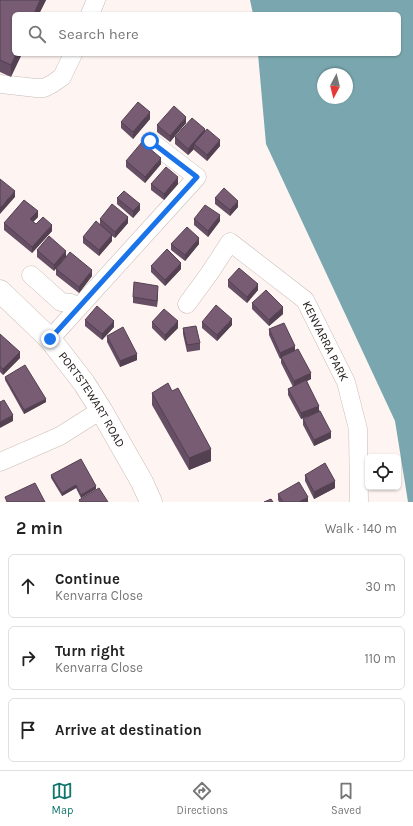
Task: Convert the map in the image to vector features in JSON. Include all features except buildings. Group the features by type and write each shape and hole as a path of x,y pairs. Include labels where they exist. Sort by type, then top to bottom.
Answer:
{"main road":[{"name":"PORTSTEWART ROAD","path":"0,291 50,339 84,383 142,482 151,502"}],"street":[{"path":"91,12 96,0"},
{"path":"0,84 44,88 62,77 72,56"},
{"path":"50,339 197,177 150,141"},
{"name":"KENVARRA PARK","path":"186,304 209,274 230,242 305,300 346,382 358,429 359,502"},
{"path":"31,275 60,302 71,303 77,308"},
{"path":"0,462 60,436 101,410"}],"water":[{"path":"250,0 413,0 413,502 408,502 395,421 266,144 258,56 401,56 401,12 253,12"}],"route":[{"path":"50,339 197,177 150,141"}]}
